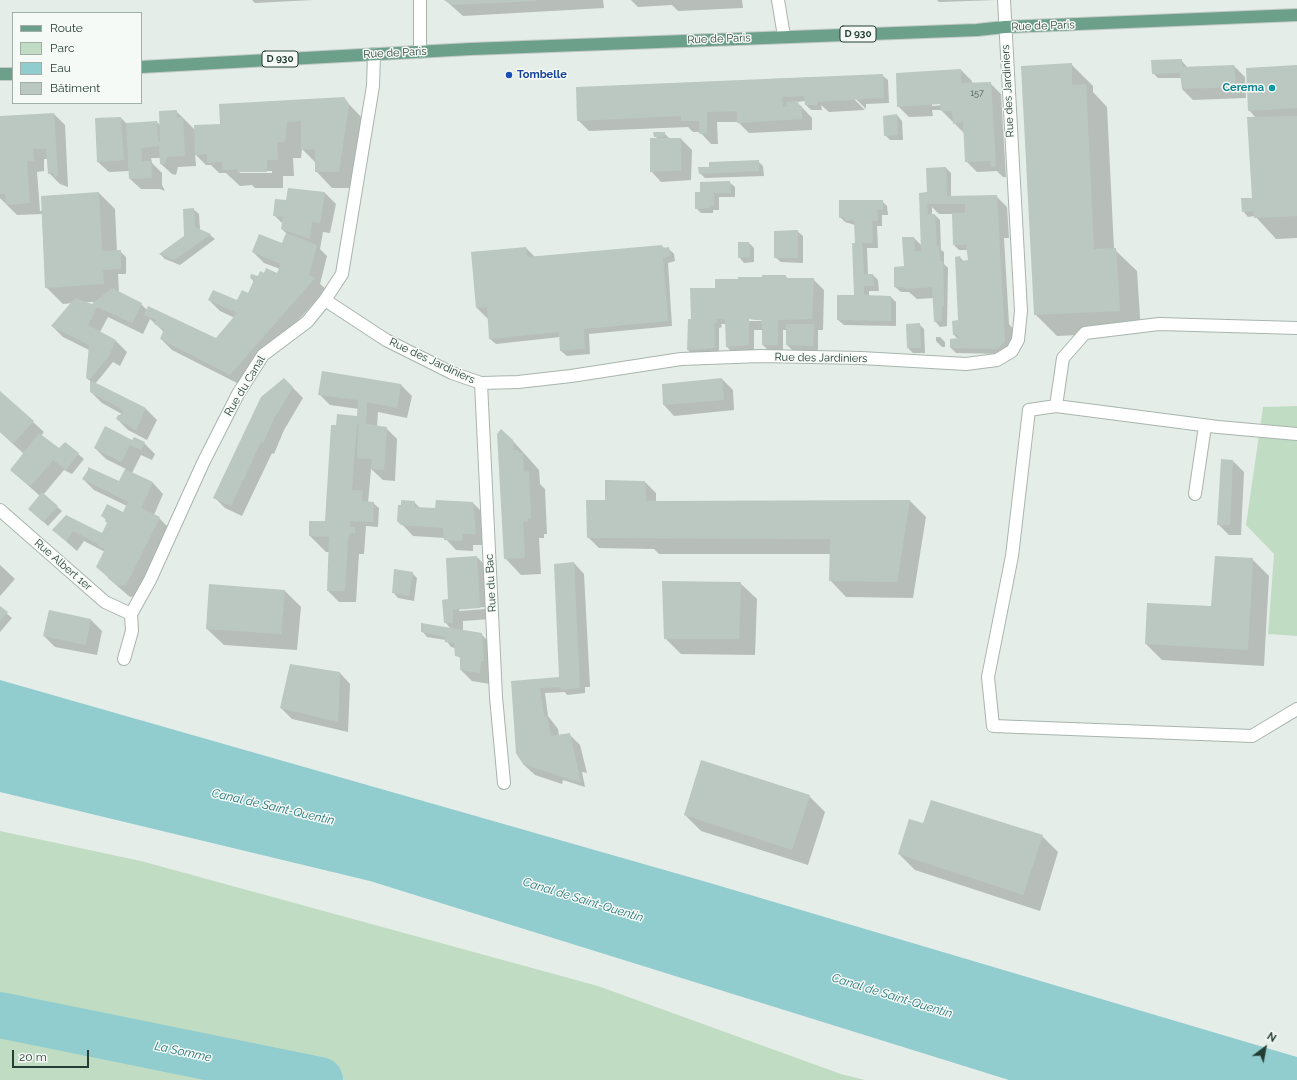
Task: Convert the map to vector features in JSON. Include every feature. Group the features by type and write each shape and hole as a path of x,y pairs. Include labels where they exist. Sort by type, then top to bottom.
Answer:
{"main road":[{"name":"Rue de Paris","path":"142,67 374,54 784,36 978,30 1005,27 1297,15"},
{"path":"0,74 12,74"}],"street":[{"path":"420,0 420,52"},
{"path":"778,0 784,36"},
{"name":"Rue des Jardiniers","path":"325,300 386,340 452,373 481,383 518,382 571,376 680,359 761,356 861,358 966,364 997,360 1012,352 1018,340 1021,311 1004,0"},
{"name":"Rue du Canal","path":"124,659 132,631 131,614 150,580 203,464 238,394 263,355 307,322 325,300 342,274 374,86 374,54"},
{"path":"1056,406 1063,358 1085,333 1159,324 1297,328"},
{"name":"Rue du Bac","path":"481,383 496,697 504,783"},
{"path":"1297,434 1205,426 1056,406 1029,410 1012,556 988,677 993,726 1252,736 1297,709"},
{"path":"1195,494 1205,426"},
{"name":"Rue Albert 1er","path":"0,510 105,602 131,614"}],"green space":[{"path":"1297,406 1297,636 1268,634 1274,554 1246,525 1263,407"},
{"path":"0,831 141,861 598,986 841,1074 865,1080 0,1080"}],"water":[{"name":"Canal de Saint-Quentin","path":"0,680 710,883 1297,1057 1297,1080 1009,1080 370,881 0,792"}],"building":[{"path":"444,0 536,0 536,1 452,5"},
{"path":"1182,59 1182,67 1234,65 1236,87 1182,89 1180,73 1152,74 1151,60"},
{"path":"1072,63 1072,85 1086,84 1094,249 1116,248 1120,311 1034,315 1021,66"},
{"name":"Cerema","path":"1297,65 1297,108 1248,111 1246,68"},
{"path":"961,69 961,83 991,82 996,166 991,167 990,161 965,162 963,122 953,124 952,111 941,111 940,104 897,107 896,73"},
{"path":"883,74 884,98 817,102 817,105 805,105 804,96 782,97 783,107 787,107 786,102 798,101 799,106 802,106 802,119 737,123 737,111 707,112 707,133 699,134 699,121 681,121 681,116 577,121 576,87"},
{"path":"344,97 349,104 339,172 315,172 315,149 301,150 301,121 287,122 285,142 277,142 278,160 267,160 267,172 237,172 237,169 222,170 222,162 207,163 207,154 195,155 194,125 220,124 219,104"},
{"path":"177,110 177,118 183,117 185,156 167,157 165,164 160,164 159,146 141,148 142,161 151,161 152,178 129,179 126,123 157,121 158,141 160,141 159,111"},
{"path":"54,113 58,176 54,177 54,173 48,174 46,149 33,149 34,161 27,161 30,203 6,205 5,194 0,194 0,116"},
{"path":"897,114 898,135 884,136 883,116"},
{"path":"1297,116 1297,216 1254,218 1253,211 1242,212 1241,198 1252,198 1247,117"},
{"path":"121,117 124,160 97,162 95,118"},
{"path":"653,132 665,132 665,137 654,137"},
{"path":"650,138 681,138 681,170 650,172"},
{"path":"759,160 759,171 699,174 698,167 709,167 709,162"},
{"path":"946,167 947,196 997,195 1005,342 997,349 950,348 950,339 959,338 958,335 953,335 952,321 958,320 955,257 960,256 961,261 968,260 966,245 953,245 952,213 965,213 965,204 927,204 928,214 935,214 937,246 939,246 940,261 943,261 944,306 942,306 942,321 934,322 932,287 905,289 905,287 894,287 894,267 904,266 902,237 914,237 915,251 921,251 919,193 927,192 926,168"},
{"path":"730,181 731,193 714,193 714,205 708,206 709,208 695,209 695,192 700,192 700,182"},
{"path":"288,188 325,192 320,223 312,222 310,239 281,229 283,217 273,216 275,199 286,200"},
{"path":"99,192 102,251 121,250 121,269 103,270 104,284 45,288 41,196"},
{"path":"839,200 883,200 883,210 877,210 878,221 872,221 873,243 862,243 864,274 873,274 874,286 864,286 864,295 891,296 891,321 837,320 837,295 854,295 852,243 855,243 854,220 845,221 844,217 839,218"},
{"path":"194,208 195,227 211,234 174,260 159,254 184,236 183,209"},
{"path":"798,230 798,258 774,258 774,231"},
{"path":"286,233 317,245 309,275 315,278 230,375 160,339 164,329 154,324 156,320 144,315 148,306 216,338 237,313 208,300 213,290 237,300 242,290 248,293 254,280 250,278 251,274 258,276 260,271 264,273 266,268 277,273 281,264 252,252 259,234 282,243"},
{"path":"738,242 749,242 750,257 738,258"},
{"path":"662,245 662,248 669,247 670,256 663,258 668,321 584,329 585,349 560,351 559,332 489,339 487,307 476,308 471,252 526,247 527,257"},
{"path":"762,275 786,275 786,278 814,278 812,319 778,320 778,345 762,345 762,320 749,319 749,345 726,347 725,319 717,319 717,323 714,323 715,348 687,350 688,319 691,319 690,288 715,288 715,279 762,277"},
{"path":"112,288 142,303 132,323 97,307 88,325 116,340 109,356 89,380 86,378 89,345 51,326 75,298 92,304"},
{"path":"920,323 921,348 907,348 906,324"},
{"path":"786,324 814,324 813,346 786,345"},
{"path":"322,371 401,384 397,408 367,402 366,424 387,427 384,470 371,469 372,459 357,458 359,424 357,423 352,490 363,491 362,501 374,502 373,522 350,521 350,527 355,527 355,533 350,533 348,539 345,591 327,591 329,537 309,536 309,521 325,521 331,425 336,425 337,414 357,416 358,400 318,395"},
{"path":"284,378 293,387 274,419 263,443 261,442 231,506 213,498 261,397"},
{"path":"722,378 724,400 663,405 662,384"},
{"path":"90,380 146,408 136,430 116,419 123,410 90,392"},
{"path":"0,391 34,421 13,444 0,432"},
{"path":"105,426 132,440 134,437 145,442 141,450 130,445 121,462 94,448"},
{"path":"501,429 513,440 514,450 518,450 519,453 523,453 524,472 529,471 531,518 528,518 528,522 523,522 525,558 504,559 497,434"},
{"path":"39,433 59,448 65,442 79,453 66,470 53,460 30,487 10,470"},
{"path":"1221,459 1233,460 1230,525 1217,525"},
{"path":"88,467 119,481 125,469 153,482 141,508 160,517 126,585 118,586 96,567 105,549 73,531 66,541 52,530 66,515 102,533 107,523 105,521 106,519 101,516 107,504 123,512 128,502 82,479 88,470"},
{"path":"605,480 645,481 646,501 910,500 897,582 829,581 830,539 587,538 586,500 605,500"},
{"path":"42,492 58,506 43,522 28,509"},
{"path":"401,500 415,501 415,507 435,508 436,500 473,502 476,534 463,534 462,541 444,540 443,528 401,525 397,521 398,505 401,505"},
{"path":"477,556 480,608 453,610 453,623 444,623 442,600 448,599 446,558"},
{"path":"1215,556 1253,558 1248,650 1145,644 1147,603 1211,606"},
{"path":"574,562 580,688 561,690 560,687 540,688 544,716 547,716 551,736 570,733 581,783 523,764 516,753 511,681 559,677 554,564"},
{"path":"394,569 413,572 409,596 392,593"},
{"path":"662,581 741,582 739,639 664,639"},
{"path":"209,584 285,590 281,634 206,629"},
{"path":"0,606 8,612 0,621"},
{"path":"49,610 91,619 86,645 43,636"},
{"path":"421,623 482,633 484,661 481,661 480,673 460,670 460,657 455,656 454,643 445,642 445,637 421,632"},
{"path":"290,664 340,672 338,722 280,708"},
{"path":"701,760 810,795 792,850 684,815"},
{"path":"931,800 1043,835 1023,895 898,854 909,819 923,823"}],"waterway":[{"name":"La Somme","path":"0,1015 320,1080"}],"place":[{"name":"Tombelle","path":"509,75"},
{"name":"Cerema","path":"1272,88"}]}
